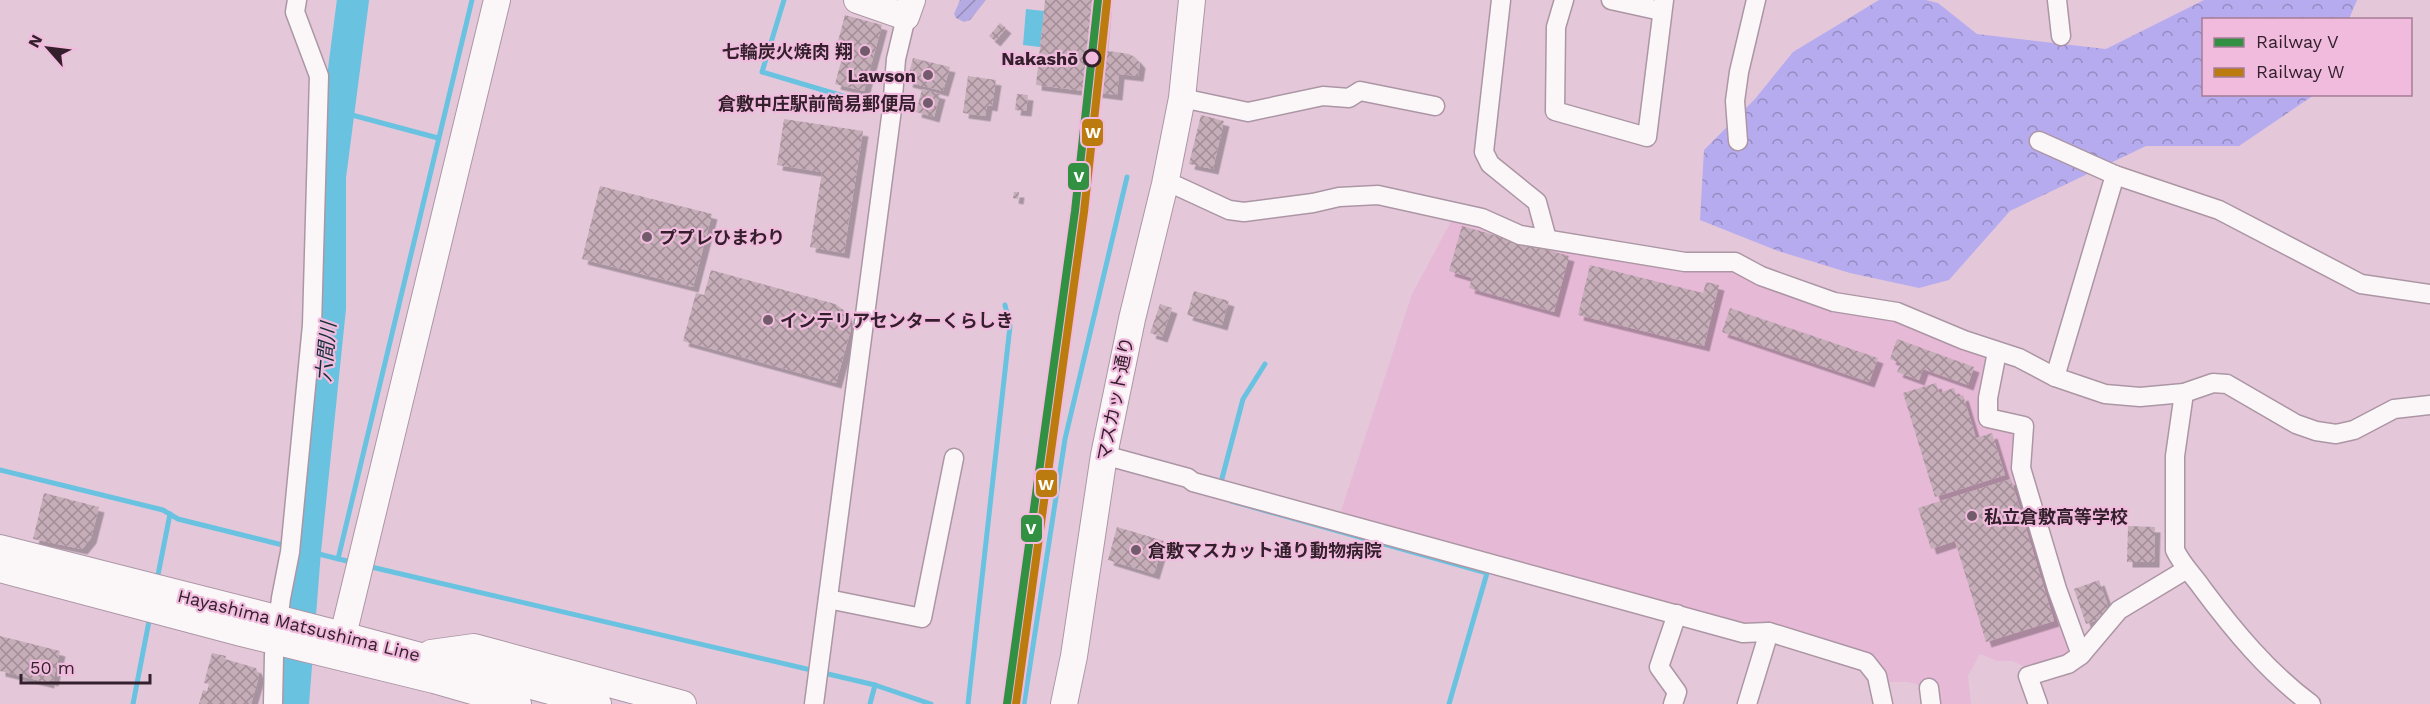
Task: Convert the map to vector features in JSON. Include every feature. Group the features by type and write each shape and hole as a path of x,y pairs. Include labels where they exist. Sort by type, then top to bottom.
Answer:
{"street":[{"path":"273,704 312,325 319,76 295,12 297,0"},
{"path":"341,646 497,0"},
{"path":"814,704 889,133 896,59 909,9 856,0"},
{"name":"マスカット通り","path":"1064,704 1074,656 1104,455 1182,98 1192,0"},
{"path":"1501,0 1484,152 1490,164 1537,202 1547,239"},
{"path":"1564,0 1556,27 1555,111 1647,136 1663,6 1611,0"},
{"path":"1738,141 1735,101 1756,0"},
{"path":"2057,0 2061,36"},
{"path":"1182,98 1248,112 1323,96 1349,98 1360,91 1436,106"},
{"path":"2039,141 2115,175 2219,210 2361,284 2430,294"},
{"path":"2055,377 2115,175"},
{"path":"1165,184 1177,186 1229,210 1244,212 1313,203 1339,197 1378,195 1482,218 1520,235 1685,262 1735,262 1761,276 1834,302 1898,312 1997,352 2019,358 2055,377 2105,394 2140,397 2184,393 2213,383 2227,384 2296,424 2316,432 2336,434 2354,430 2394,409 2430,405"},
{"path":"1997,352 1988,398 1988,418 2024,426 2021,468 2057,589 2081,655"},
{"path":"2184,393 2175,456 2175,550 2224,619 2286,685 2311,704"},
{"path":"1104,455 1219,489 1743,633 1769,632 1866,662 1877,676 1883,704"},
{"path":"828,599 922,618 954,458"},
{"name":"Hayashima Matsushima Line","path":"0,548 155,600"},
{"name":"Hayashima Matsushima Line","path":"0,569 155,600 341,646 434,680 518,704"},
{"path":"2037,704 2028,676 2068,664 2081,655 2119,610 2187,569"},
{"path":"1673,704 1677,692 1659,668 1677,614"},
{"path":"1747,704 1769,632"},
{"name":"Hayashima Matsushima Line","path":"341,646 419,655 598,704"},
{"path":"419,655 474,647 683,704"},
{"path":"434,680 449,704"}],"shaded area":[{"path":"960,0 986,0 970,20 964,22 956,18 954,14"},
{"path":"1453,218 1735,265 1887,312 1989,354 1980,403 1980,421 2018,430 2074,646 2067,662 2030,669 2012,661 1997,661 1980,654 1968,676 1971,704 1939,704 1937,690 1908,682 1885,682 1882,668 1755,629 1339,517 1412,294"}],"green space":[{"path":"1879,0 1926,0 1938,3 1977,34 2106,49 2204,0 2357,0 2349,18 2202,18 2202,96 2313,96 2239,146 2146,146 2010,211 1949,280 1919,288 1850,273 1778,251 1700,220 1704,150 1755,99 1793,52"}],"water":[{"path":"1026,9 1044,11 1040,47 1023,45"}],"building":[{"name":"Nakashō","path":"1045,0 1093,0 1093,4 1106,5 1102,50 1135,57 1140,63 1138,76 1119,74 1117,95 1036,85"},
{"path":"845,15 882,25 864,91 835,84 845,47 837,45"},
{"path":"1000,23 1006,28 995,41 989,36"},
{"name":"Lawson","path":"913,58 950,67 943,91 907,82"},
{"path":"968,76 996,80 992,106 987,105 985,116 963,113"},
{"name":"倉敷中庄駅前簡易郵便局","path":"922,89 940,94 934,117 916,112"},
{"path":"1017,94 1028,95 1026,111 1015,110"},
{"path":"1201,115 1224,121 1213,169 1189,164"},
{"path":"784,119 863,131 844,253 810,247 822,172 777,165"},
{"name":"ププレひまわり","path":"600,186 712,214 693,287 582,259"},
{"path":"1014,192 1019,192 1018,199 1013,198"},
{"path":"1462,226 1569,256 1554,312 1469,288 1472,278 1449,271"},
{"path":"1590,265 1703,293 1706,282 1719,285 1704,346 1578,315"},
{"name":"インテリアセンターくらしき","path":"711,270 835,304 845,311 851,329 836,383 683,341 696,293 704,295"},
{"path":"1194,291 1229,301 1222,325 1187,315"},
{"path":"1160,304 1172,308 1162,337 1150,333"},
{"path":"1730,308 1878,358 1869,382 1722,332"},
{"path":"1897,339 1974,367 1968,385 1923,369 1919,380 1897,372 1901,363 1890,359"},
{"path":"1936,383 1939,393 1954,388 1957,397 1963,395 1976,438 1992,433 2005,475 1935,497 1903,393"},
{"path":"2011,479 2054,621 1986,642 1955,541 1931,549 1918,508"},
{"path":"44,493 99,507 91,538 82,549 33,539"},
{"path":"2128,526 2155,527 2154,562 2127,562"},
{"name":"倉敷マスカット通り動物病院","path":"1117,527 1164,541 1154,574 1108,560"},
{"path":"2099,580 2111,615 2086,624 2074,589"},
{"path":"0,636 60,651 53,681 49,680 49,683 0,671"},
{"path":"212,653 256,668 259,676 251,704 199,704 203,690 207,691 209,684 204,683"}],"waterway":[{"name":"六間川","path":"293,704 305,551 330,308 330,177 353,0"},
{"path":"338,559 472,0"},
{"path":"784,0 762,72 880,107"},
{"path":"337,111 438,138"},
{"path":"1024,704 1065,439 1127,177"},
{"path":"968,704 1010,326 1005,305"},
{"path":"1220,486 1243,399 1265,364"},
{"path":"0,470 163,510 178,519 355,563"},
{"path":"1231,501 1487,573 1449,704"},
{"path":"157,580 170,514"},
{"path":"367,566 875,685 931,704"},
{"path":"133,704 150,616"},
{"path":"870,704 875,685"}],"rail line":[{"name":"V","path":"1007,704 1075,211 1098,0"},
{"name":"W","path":"1016,704 1084,212 1107,1"}],"place":[{"name":"七輪炭火焼肉 翔","path":"865,51"},
{"name":"Nakashō","path":"1092,58"},
{"name":"Lawson","path":"928,75"},
{"name":"倉敷中庄駅前簡易郵便局","path":"928,103"},
{"name":"ププレひまわり","path":"647,237"},
{"name":"インテリアセンターくらしき","path":"768,320"},
{"name":"私立倉敷高等学校","path":"1972,516"},
{"name":"倉敷マスカット通り動物病院","path":"1136,550"}]}
